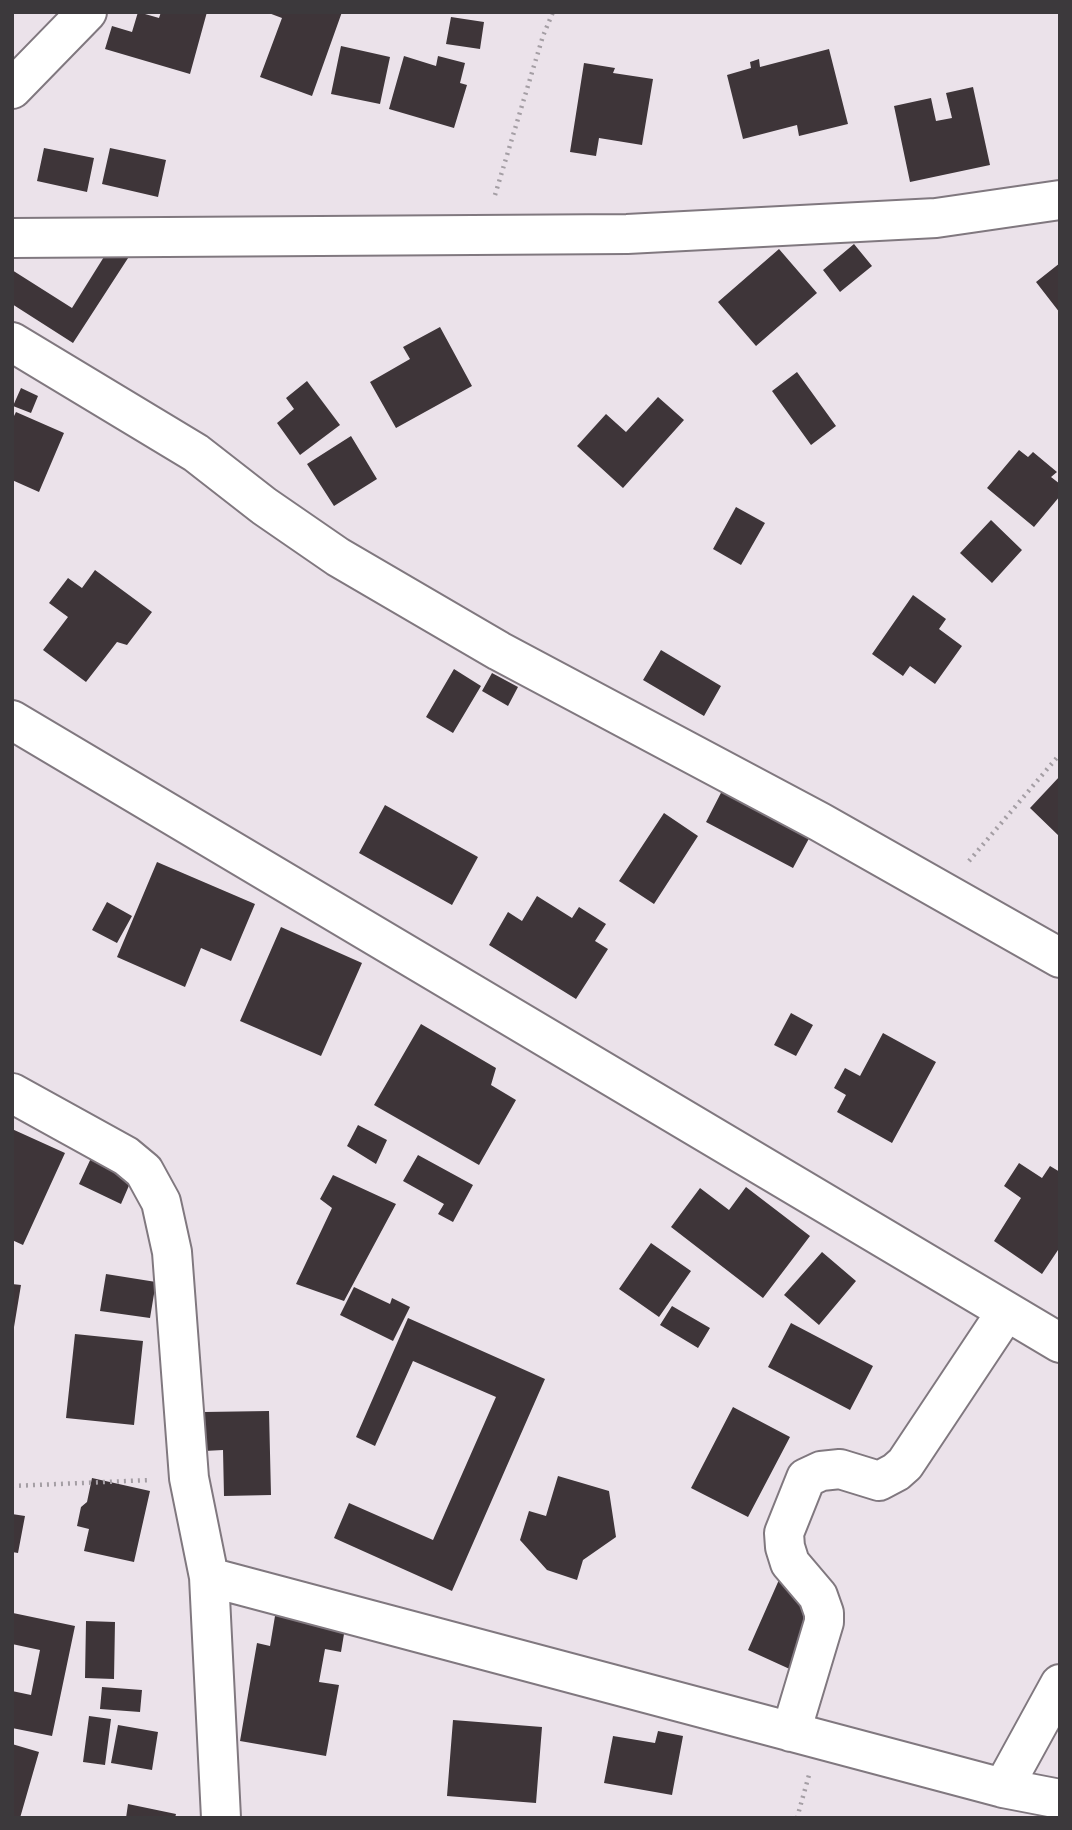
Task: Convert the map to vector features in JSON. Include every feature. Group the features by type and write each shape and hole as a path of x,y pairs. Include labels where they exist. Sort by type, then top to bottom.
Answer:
{"street":[{"path":"12,89 87,12"},
{"path":"12,238 627,234 936,218 1060,200"},
{"path":"12,342 196,453 264,506 338,557 499,651 944,891 1060,958"},
{"path":"12,720 1060,1343"},
{"path":"12,1093 126,1156 144,1171 161,1202 172,1252 189,1478 209,1577 221,1818"},
{"path":"791,1732 824,1622 818,1596 790,1563 785,1547 784,1533 806,1478 821,1471 840,1469 879,1481 897,1472 905,1464 1006,1312"},
{"path":"209,1577 1003,1788 1060,1799"},
{"path":"1003,1788 1060,1684"}],"path":[{"path":"483,235 543,36 553,12"},
{"path":"944,891 1060,754"},
{"path":"12,1486 189,1478"}],"building":[{"path":"138,12 159,18 161,12 207,12 190,74 105,49 112,26 132,32"},
{"path":"266,12 342,12 312,96 260,77 282,18"},
{"path":"451,17 484,22 480,49 446,44"},
{"path":"341,46 390,57 380,104 331,94"},
{"path":"829,49 848,124 799,136 797,125 743,139 727,75 751,68 750,62 759,59 760,67"},
{"path":"404,56 436,66 438,56 465,63 460,83 467,85 454,128 389,109"},
{"path":"584,63 615,68 613,73 653,79 642,145 599,138 596,156 570,152"},
{"path":"973,87 990,165 910,182 894,106 931,98 936,121 952,118 946,93"},
{"path":"44,148 94,158 87,192 37,181"},
{"path":"110,148 166,160 158,197 102,184"},
{"path":"112,244 130,255 73,343 12,304 12,270 72,308"},
{"path":"854,244 872,266 840,292 823,270"},
{"path":"779,249 817,293 756,346 718,302"},
{"path":"1060,263 1060,313 1036,282"},
{"path":"440,327 472,386 396,428 370,382 410,359 403,347"},
{"path":"797,372 836,426 811,445 772,391"},
{"path":"307,381 340,425 300,455 277,423 294,409 286,398"},
{"path":"21,388 38,396 31,413 13,406"},
{"path":"658,397 684,420 623,488 577,446 606,414 626,432"},
{"path":"16,412 64,433 39,492 12,480 12,420"},
{"path":"351,436 377,479 334,506 307,464"},
{"path":"1019,450 1028,457 1033,452 1057,472 1051,477 1060,484 1060,496 1034,527 987,488"},
{"path":"736,507 765,523 741,565 713,549"},
{"path":"991,520 1022,550 992,583 960,553"},
{"path":"95,570 152,612 127,645 117,642 86,682 43,650 68,617 49,603 68,578 82,588"},
{"path":"913,595 946,619 939,629 962,646 935,684 910,666 903,676 872,654"},
{"path":"661,650 721,686 704,716 643,680"},
{"path":"454,669 481,686 453,733 426,717"},
{"path":"492,673 518,687 508,706 482,691"},
{"path":"1060,776 1060,837 1030,808"},
{"path":"725,785 813,831 793,868 706,822"},
{"path":"385,805 478,857 452,905 359,853"},
{"path":"664,813 698,836 654,904 619,881"},
{"path":"157,862 255,904 231,961 201,948 185,987 117,957"},
{"path":"537,896 572,918 579,907 606,924 595,941 608,949 576,999 489,945 508,912 522,921"},
{"path":"107,902 132,916 117,943 92,930"},
{"path":"281,927 362,963 321,1056 240,1021"},
{"path":"791,1013 813,1025 796,1056 774,1045"},
{"path":"421,1024 496,1068 491,1085 516,1100 479,1165 374,1105"},
{"path":"883,1033 936,1062 892,1143 837,1112 846,1095 834,1088 845,1068 860,1076"},
{"path":"358,1125 387,1140 376,1164 347,1146"},
{"path":"12,1129 65,1153 23,1245 12,1240"},
{"path":"418,1155 473,1185 453,1222 438,1214 444,1204 403,1181"},
{"path":"92,1156 134,1174 121,1204 79,1184"},
{"path":"1019,1163 1042,1178 1050,1166 1060,1172 1060,1247 1042,1274 994,1241 1021,1198 1004,1186"},
{"path":"333,1175 396,1204 344,1301 296,1284 332,1208 320,1199"},
{"path":"746,1187 810,1236 763,1298 671,1227 700,1188 729,1210"},
{"path":"651,1243 691,1271 659,1317 619,1289"},
{"path":"822,1252 856,1281 819,1325 784,1295"},
{"path":"106,1274 156,1282 150,1318 100,1311"},
{"path":"12,1284 21,1285 14,1327 12,1327"},
{"path":"354,1287 390,1304 392,1298 410,1307 393,1341 340,1315"},
{"path":"672,1306 710,1328 698,1348 660,1325"},
{"path":"408,1318 545,1379 452,1591 334,1538 349,1503 433,1540 496,1397 413,1361 375,1446 356,1437"},
{"path":"791,1323 873,1366 850,1410 768,1367"},
{"path":"75,1334 143,1341 134,1425 66,1418"},
{"path":"733,1407 790,1437 748,1517 691,1488"},
{"path":"269,1411 271,1495 224,1496 223,1450 204,1451 204,1412"},
{"path":"558,1476 609,1491 616,1537 583,1560 577,1580 547,1570 520,1540 529,1511 546,1516"},
{"path":"92,1478 150,1491 134,1562 84,1551 89,1529 77,1526 81,1507 87,1502"},
{"path":"12,1514 25,1516 18,1553 12,1552"},
{"path":"782,1573 828,1594 794,1671 748,1650"},
{"path":"277,1604 347,1616 341,1652 325,1649 319,1682 339,1685 326,1756 240,1741 257,1643 270,1646"},
{"path":"13,1613 75,1626 52,1736 12,1728 12,1691 31,1695 40,1650 12,1644"},
{"path":"86,1621 115,1622 114,1679 85,1678"},
{"path":"102,1687 142,1690 140,1712 100,1709"},
{"path":"89,1716 111,1719 105,1765 83,1762"},
{"path":"453,1720 542,1727 536,1803 447,1796"},
{"path":"118,1725 158,1732 152,1770 111,1763"},
{"path":"658,1731 683,1736 672,1795 604,1783 613,1736 655,1743"},
{"path":"12,1744 39,1752 20,1818 12,1818"},
{"path":"128,1804 176,1814 175,1818 126,1818"}]}
